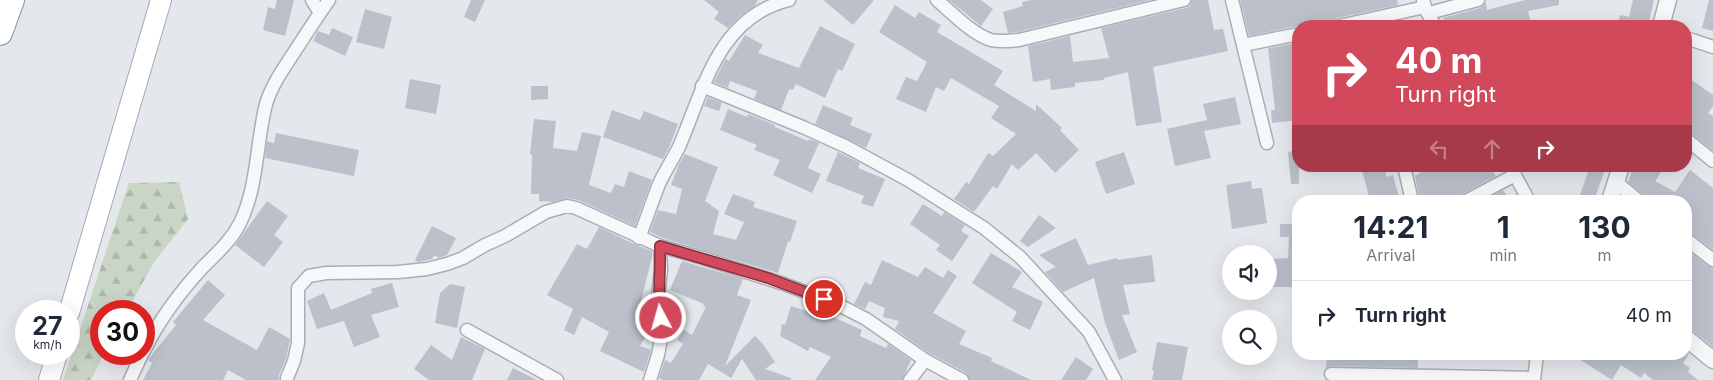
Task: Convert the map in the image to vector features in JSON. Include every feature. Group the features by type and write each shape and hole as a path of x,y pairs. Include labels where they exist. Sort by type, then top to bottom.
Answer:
{"highway":[{"path":"0,33 12,0"}],"main road":[{"path":"73,300 160,0"},
{"path":"49,380 54,365"}],"street":[{"path":"312,0 316,8 321,11"},
{"path":"155,333 172,305 204,266 223,248 238,226 250,195 266,104 270,93 281,72 329,0"},
{"path":"639,238 659,185 678,148 702,86 723,47 752,16 765,8 789,0"},
{"path":"937,0 979,35 990,40 1000,41 1019,40 1157,3 1184,0"},
{"path":"1232,0 1267,143"},
{"path":"1380,20 1424,5 1478,0"},
{"path":"1663,20 1668,0"},
{"path":"1424,5 1432,20"},
{"path":"1243,45 1292,35"},
{"path":"1692,40 1713,47"},
{"path":"702,86 847,147 908,180 984,228 1020,257 1057,295 1089,332 1115,380"},
{"path":"1692,144 1713,161"},
{"path":"1405,172 1411,195"},
{"path":"1475,195 1510,172"},
{"path":"1513,172 1526,195"},
{"path":"1612,195 1618,172"},
{"path":"1616,182 1632,195"},
{"path":"287,378 294,361 298,342 298,288 309,276 326,273 398,272 428,269 447,264 463,258 505,236 546,212 567,206 585,211 639,238 660,246 784,284 828,301 866,318 925,360 962,380"},
{"path":"1692,244 1713,260"},
{"path":"650,380 658,355 663,328 658,296 660,246"},
{"path":"467,330 557,380"},
{"path":"1692,343 1713,360"},
{"path":"910,380 925,360"},
{"path":"1331,374 1534,379 1536,360"},
{"path":"130,380 137,365"}],"green space":[{"path":"179,182 188,219 154,262 133,300 90,300 90,365 98,365 91,380 63,380 68,365 80,365 80,329 129,183"}],"building":[{"path":"277,0 294,0 285,36 263,30 268,7 275,9"},
{"path":"471,0 485,0 475,22 464,17"},
{"path":"704,0 758,0 754,7 740,16 728,28 714,19 719,12"},
{"path":"823,0 874,0 853,25"},
{"path":"949,0 981,0 993,9 981,26"},
{"path":"1031,0 1150,0 1008,33 1003,12 1023,6 1022,2"},
{"path":"1192,0 1208,0 1214,30 1223,29 1228,51 1153,67 1162,122 1136,126 1128,72 1104,78 1104,80 1075,83 1075,87 1051,90 1050,79 1033,82 1028,46 1070,36 1073,62 1109,58 1101,28 1186,8 1190,6"},
{"path":"1240,0 1397,0 1398,5 1335,20 1292,20 1292,27 1249,36"},
{"path":"1525,0 1559,0 1559,5 1528,11 1530,20 1444,20 1443,18 1480,8 1486,2 1487,10"},
{"path":"1633,0 1654,0 1649,20 1619,20 1620,15 1629,17"},
{"path":"1709,0 1713,0 1713,31 1702,28"},
{"path":"895,5 915,18 919,12 941,25 937,32 1003,71 994,85 1036,111 1036,104 1062,128 1060,130 1079,150 1055,173 1036,153 1018,170 1012,164 997,189 993,186 974,212 954,199 966,182 969,184 988,153 993,156 1016,134 991,118 999,106 951,78 944,91 936,87 926,112 896,99 906,77 917,81 927,62 879,32"},
{"path":"365,9 392,17 384,49 356,42"},
{"path":"820,26 855,44 842,71 838,69 825,98 796,84 793,90 789,89 781,110 754,99 757,91 730,81 728,88 714,82 724,62 726,59 729,61 745,35 763,45 758,53 799,68"},
{"path":"332,28 353,37 345,56 313,41 318,31 329,35"},
{"path":"1292,44 1292,121 1272,123 1271,110 1275,110 1268,48"},
{"path":"410,79 441,85 436,114 405,108"},
{"path":"1692,80 1713,95 1713,106 1708,113 1713,116 1713,151 1692,134"},
{"path":"531,86 548,86 548,99 531,100"},
{"path":"708,97 722,103 719,111 704,106"},
{"path":"1235,97 1241,124 1204,131 1211,158 1175,166 1167,129 1207,120 1203,104"},
{"path":"823,105 853,118 850,125 872,134 866,148 815,124"},
{"path":"728,109 747,117 748,114 808,141 809,139 819,143 808,168 821,174 812,193 773,175 780,160 754,150 757,145 720,130"},
{"path":"612,110 640,120 644,111 678,124 663,159 603,137"},
{"path":"534,119 556,121 553,148 577,151 582,132 601,136 589,185 611,193 615,184 624,187 629,171 652,180 635,226 578,200 568,198 553,202 539,201 539,194 531,194 532,155 530,154"},
{"path":"276,133 359,150 354,176 265,158 267,141 274,143"},
{"path":"1292,151 1292,172 1299,172 1299,184 1291,184 1288,152"},
{"path":"838,152 860,163 858,168 885,179 873,207 861,203 864,196 826,181"},
{"path":"1124,152 1135,184 1106,194 1095,162"},
{"path":"685,154 718,167 705,201 719,211 713,234 736,240 744,222 724,214 733,194 755,202 753,207 797,221 790,242 788,241 778,273 663,238 650,232 658,210 676,214 682,189 671,185"},
{"path":"1363,172 1386,172 1386,177 1393,175 1398,195 1368,195"},
{"path":"1422,172 1493,172 1496,176 1461,195 1419,195 1415,176"},
{"path":"1588,172 1604,172 1596,195 1580,195"},
{"path":"1632,172 1661,172 1655,181 1675,192 1689,172 1692,172 1713,188 1713,250 1692,234 1692,195 1644,195 1628,182"},
{"path":"1251,181 1252,189 1262,188 1267,223 1232,229 1226,185"},
{"path":"1503,190 1506,195 1494,195"},
{"path":"267,201 288,216 274,235 283,242 264,267 235,245"},
{"path":"923,204 942,216 944,212 965,225 961,231 969,236 952,261 936,250 940,245 910,224"},
{"path":"1039,215 1056,228 1028,247 1020,241"},
{"path":"1280,224 1292,224 1292,287 1277,287 1277,259 1288,258 1289,237 1280,237"},
{"path":"432,226 456,238 447,255 439,258 434,255 432,259 418,262 415,260"},
{"path":"599,227 652,251 641,301 652,307 654,321 640,346 651,350 644,372 600,351 609,332 582,317 574,335 564,330 573,309 547,295 577,244 587,249"},
{"path":"1076,238 1088,265 1117,258 1117,260 1152,255 1155,282 1123,285 1130,314 1122,315 1137,352 1119,360 1105,323 1094,278 1063,292 1045,272 1056,267 1039,255"},
{"path":"991,253 1022,272 1012,287 1043,302 1030,330 1012,321 1017,312 972,283"},
{"path":"1692,254 1713,268 1713,347 1692,330"},
{"path":"882,260 918,277 925,267 943,278 948,270 957,276 933,313 966,331 959,344 992,358 991,361 1031,380 970,380 966,373 929,353 895,329 899,321 883,317 885,308 869,301 865,309 854,304 865,282 871,285"},
{"path":"682,261 743,279 737,295 751,300 725,366 755,336 775,362 765,369 791,378 791,380 756,380 742,359 731,378 708,364 699,380 663,380 659,378 665,360 671,363 683,344 677,340 684,330 692,335 706,307 703,306 704,304 670,290"},
{"path":"208,280 225,295 203,320 257,350 269,327 290,339 279,380 246,380 228,370 223,380 143,380 151,365 155,365 155,351 176,325 173,322"},
{"path":"392,283 399,307 371,315 380,337 354,347 344,321 317,329 307,301 324,293 331,310 372,293 371,289"},
{"path":"450,284 465,287 457,328 435,323 440,293"},
{"path":"791,306 806,311 809,306 862,330 860,336 886,348 888,344 911,360 902,380 815,380 831,357 810,347 808,351 780,336 782,324 785,325"},
{"path":"461,337 485,349 472,380 429,380 414,369 431,345 452,360"},
{"path":"1157,342 1188,347 1182,380 1152,380"},
{"path":"1076,357 1093,369 1086,380 1061,380"},
{"path":"1327,360 1418,360 1418,368 1331,366 1326,368"},
{"path":"1580,360 1685,360 1683,363 1690,368 1688,372 1698,380 1653,380 1644,373 1641,378 1621,365 1612,380"},
{"path":"513,368 537,380 507,380"}],"route":[{"path":"661,318 658,296 660,246 768,278 824,299"}]}
